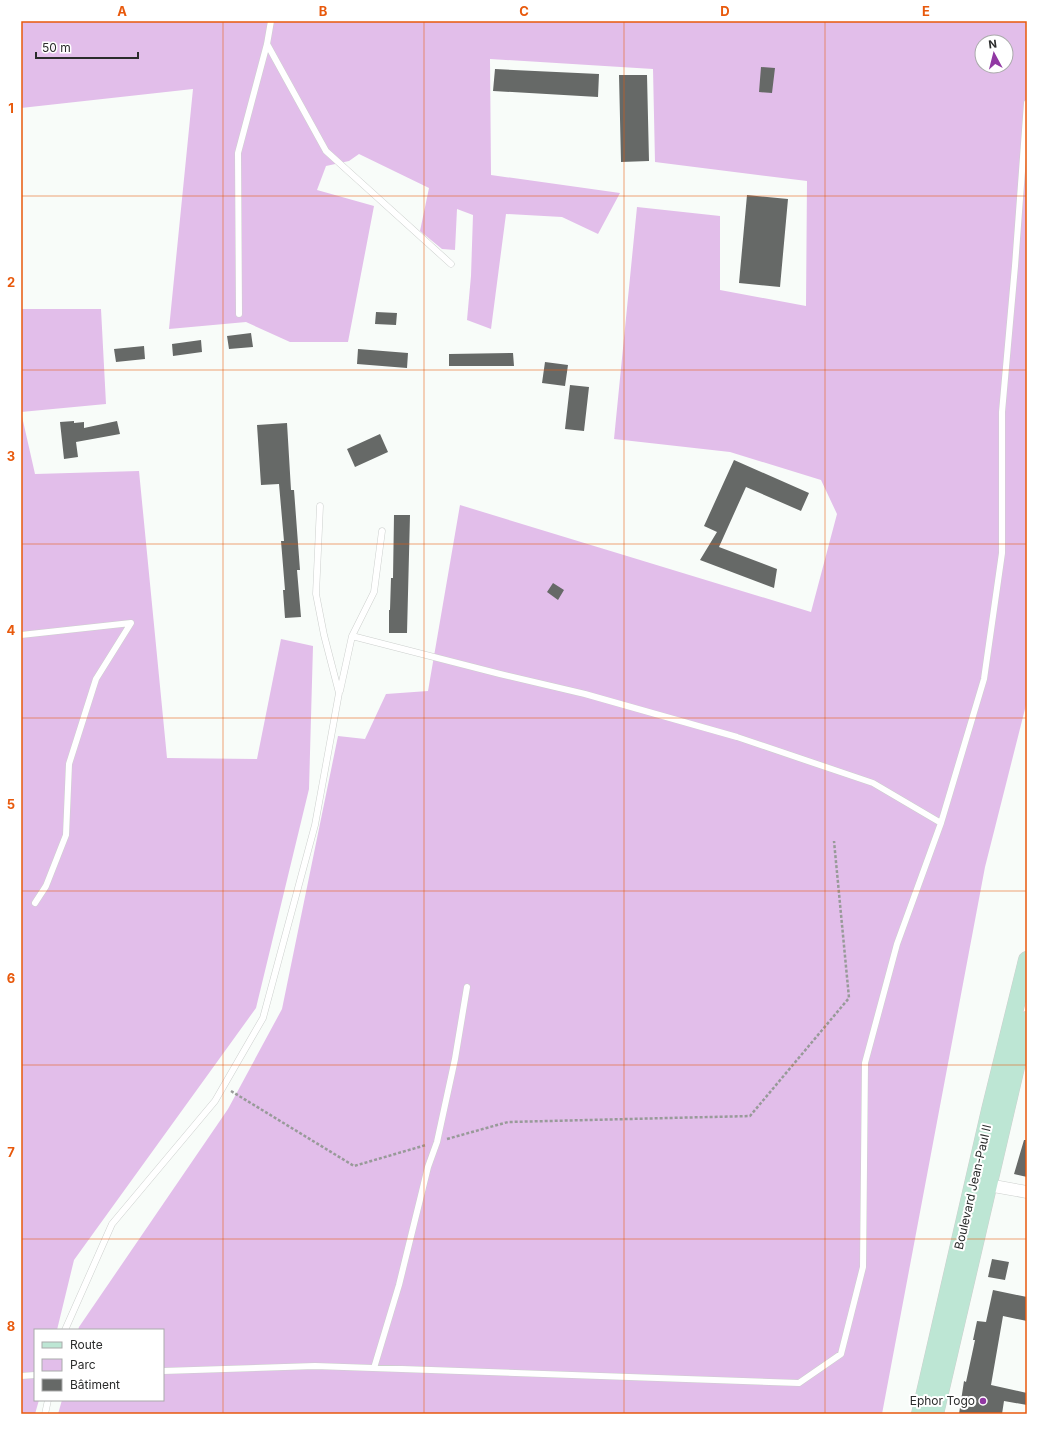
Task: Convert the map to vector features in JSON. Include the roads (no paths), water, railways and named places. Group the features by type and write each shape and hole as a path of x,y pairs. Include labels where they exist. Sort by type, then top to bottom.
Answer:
{"main road":[{"name":"Boulevard Jean-Paul II","path":"920,1414 990,1110 1027,960"},
{"name":"Boulevard Jean-Paul II","path":"935,1414 1027,1020"}],"street":[{"path":"988,1185 1027,1192"}],"lane":[{"path":"239,314 238,153 267,44 270,21"},
{"path":"267,44 326,151 451,264"},
{"path":"164,1371 315,1366 798,1383 841,1354 863,1267 865,1063 897,944 941,823 984,679 1002,553 1002,412 1027,103"},
{"path":"320,506 316,594 324,635 339,692"},
{"path":"65,1329 112,1224 215,1101 263,1018 315,825 339,692 352,636 374,592 382,531"},
{"path":"21,635 131,623 96,679 69,764 66,835 46,886 35,903"},
{"path":"352,636 585,694 737,737 872,783 941,823"},
{"path":"374,1368 399,1285 428,1166 437,1142 455,1059 467,986"},
{"path":"21,1376 34,1375"},
{"path":"45,1414 48,1401"}],"place":[{"name":"Ephor Togo","path":"983,1401"}]}
